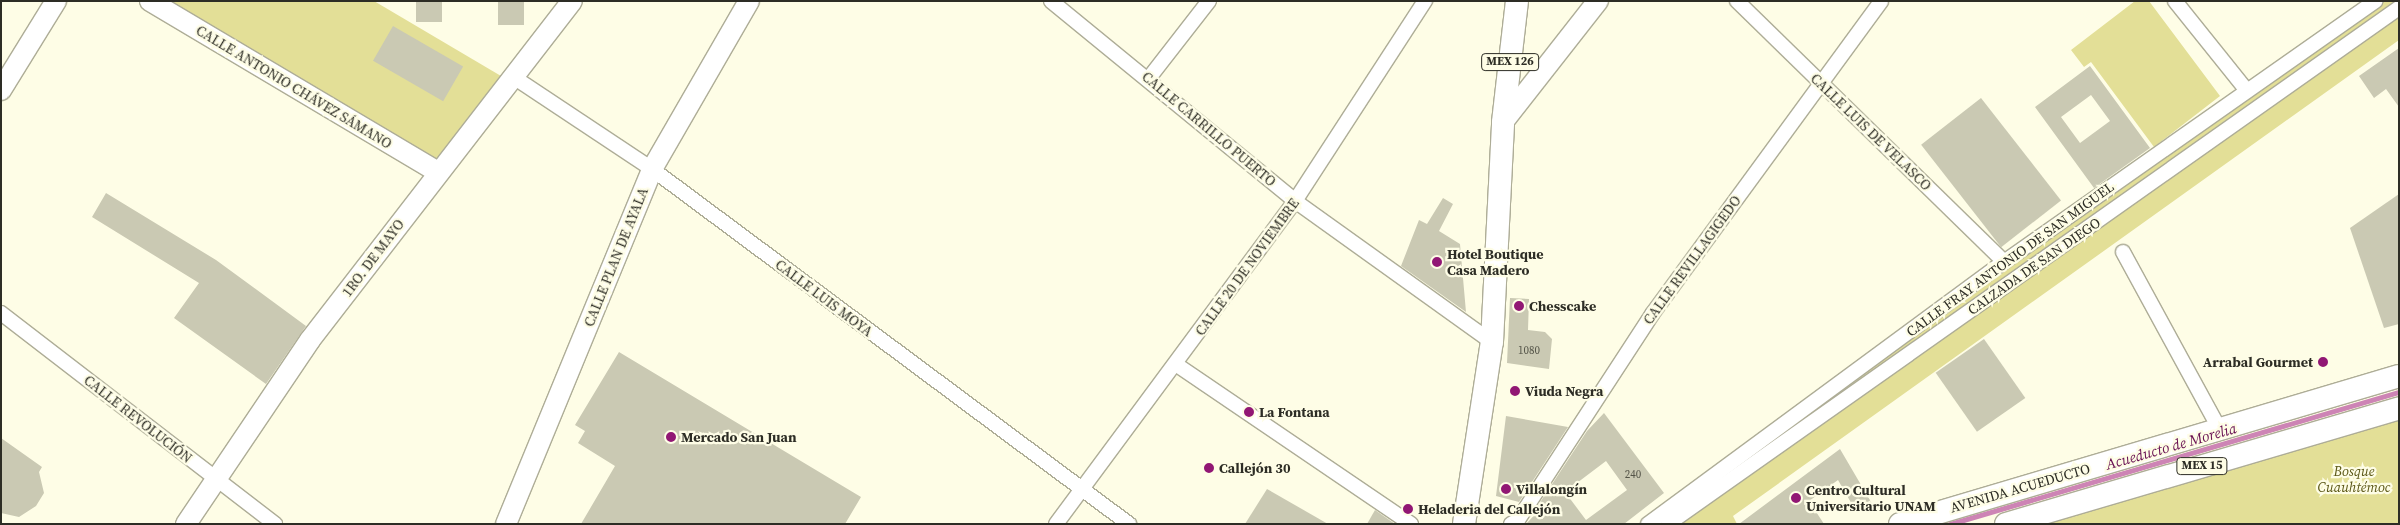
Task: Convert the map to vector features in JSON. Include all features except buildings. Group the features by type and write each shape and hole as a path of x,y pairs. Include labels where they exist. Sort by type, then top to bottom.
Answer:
{"main road":[{"name":"MEX 126","path":"1464,524 1492,342 1504,122 1517,1"},
{"name":"AVENIDA ACUEDUCTO","path":"1900,524 2399,376"},
{"name":"MEX 15","path":"2006,524 2399,408"}],"street":[{"path":"1,90 56,1"},
{"name":"CALLE ANTONIO CHÁVEZ SÁMANO","path":"150,1 438,172"},
{"name":"1RO. DE MAYO","path":"186,524 310,340 438,172 515,78 572,1"},
{"name":"CALLE PLAN DE AYALA","path":"506,524 652,170 749,1"},
{"name":"CALLE CARRILLO PUERTO","path":"1051,1 1149,78 1295,201 1492,342"},
{"path":"1149,78 1209,1"},
{"name":"CALLE 20 DE NOVIEMBRE","path":"1056,524 1295,201 1425,1"},
{"path":"1504,122 1598,1"},
{"name":"CALLE LUIS DE VELASCO","path":"1737,1 2004,262"},
{"name":"CALLE REVILLAGIGEDO","path":"1511,524 1518,520 1653,313 1881,1"},
{"path":"2175,1 2247,91"},
{"name":"CALLE FRAY ANTONIO DE SAN MIGUEL","path":"1648,524 2004,262 2247,91 2366,4"},
{"name":"CALZADA DE SAN DIEGO","path":"1668,524 2399,8"},
{"name":"CALLE LUIS MOYA","path":"515,78 652,170 1129,524"},
{"path":"2123,252 2220,430"},
{"name":"CALLE REVOLUCIÓN","path":"1,313 275,524"},
{"path":"1176,364 1411,524"}],"green space":[{"path":"166,1 374,1 501,76 438,161"},
{"path":"2135,1 2149,1 2220,96 2154,147 2091,62 2084,67 2071,50"},
{"path":"2368,1 2399,1 2399,40 1733,516 1737,524 1654,524"},
{"name":"Bosque Cuauhtémoc","path":"2399,419 2399,524 2033,524"}],"waterway":[{"name":"Acueducto de Morelia","path":"1950,524 2399,392"}],"place":[{"name":"Hotel Boutique Casa Madero","path":"1437,262"},
{"name":"Chesscake","path":"1519,306"},
{"name":"Arrabal Gourmet","path":"2323,362"},
{"name":"Viuda Negra","path":"1515,391"},
{"name":"La Fontana","path":"1249,412"},
{"name":"Mercado San Juan","path":"671,437"},
{"name":"Callejón 30","path":"1209,468"},
{"name":"Villalongín","path":"1506,489"},
{"name":"Centro Cultural Universitario UNAM","path":"1796,498"},
{"name":"Heladeria del Callejón","path":"1408,509"}]}
